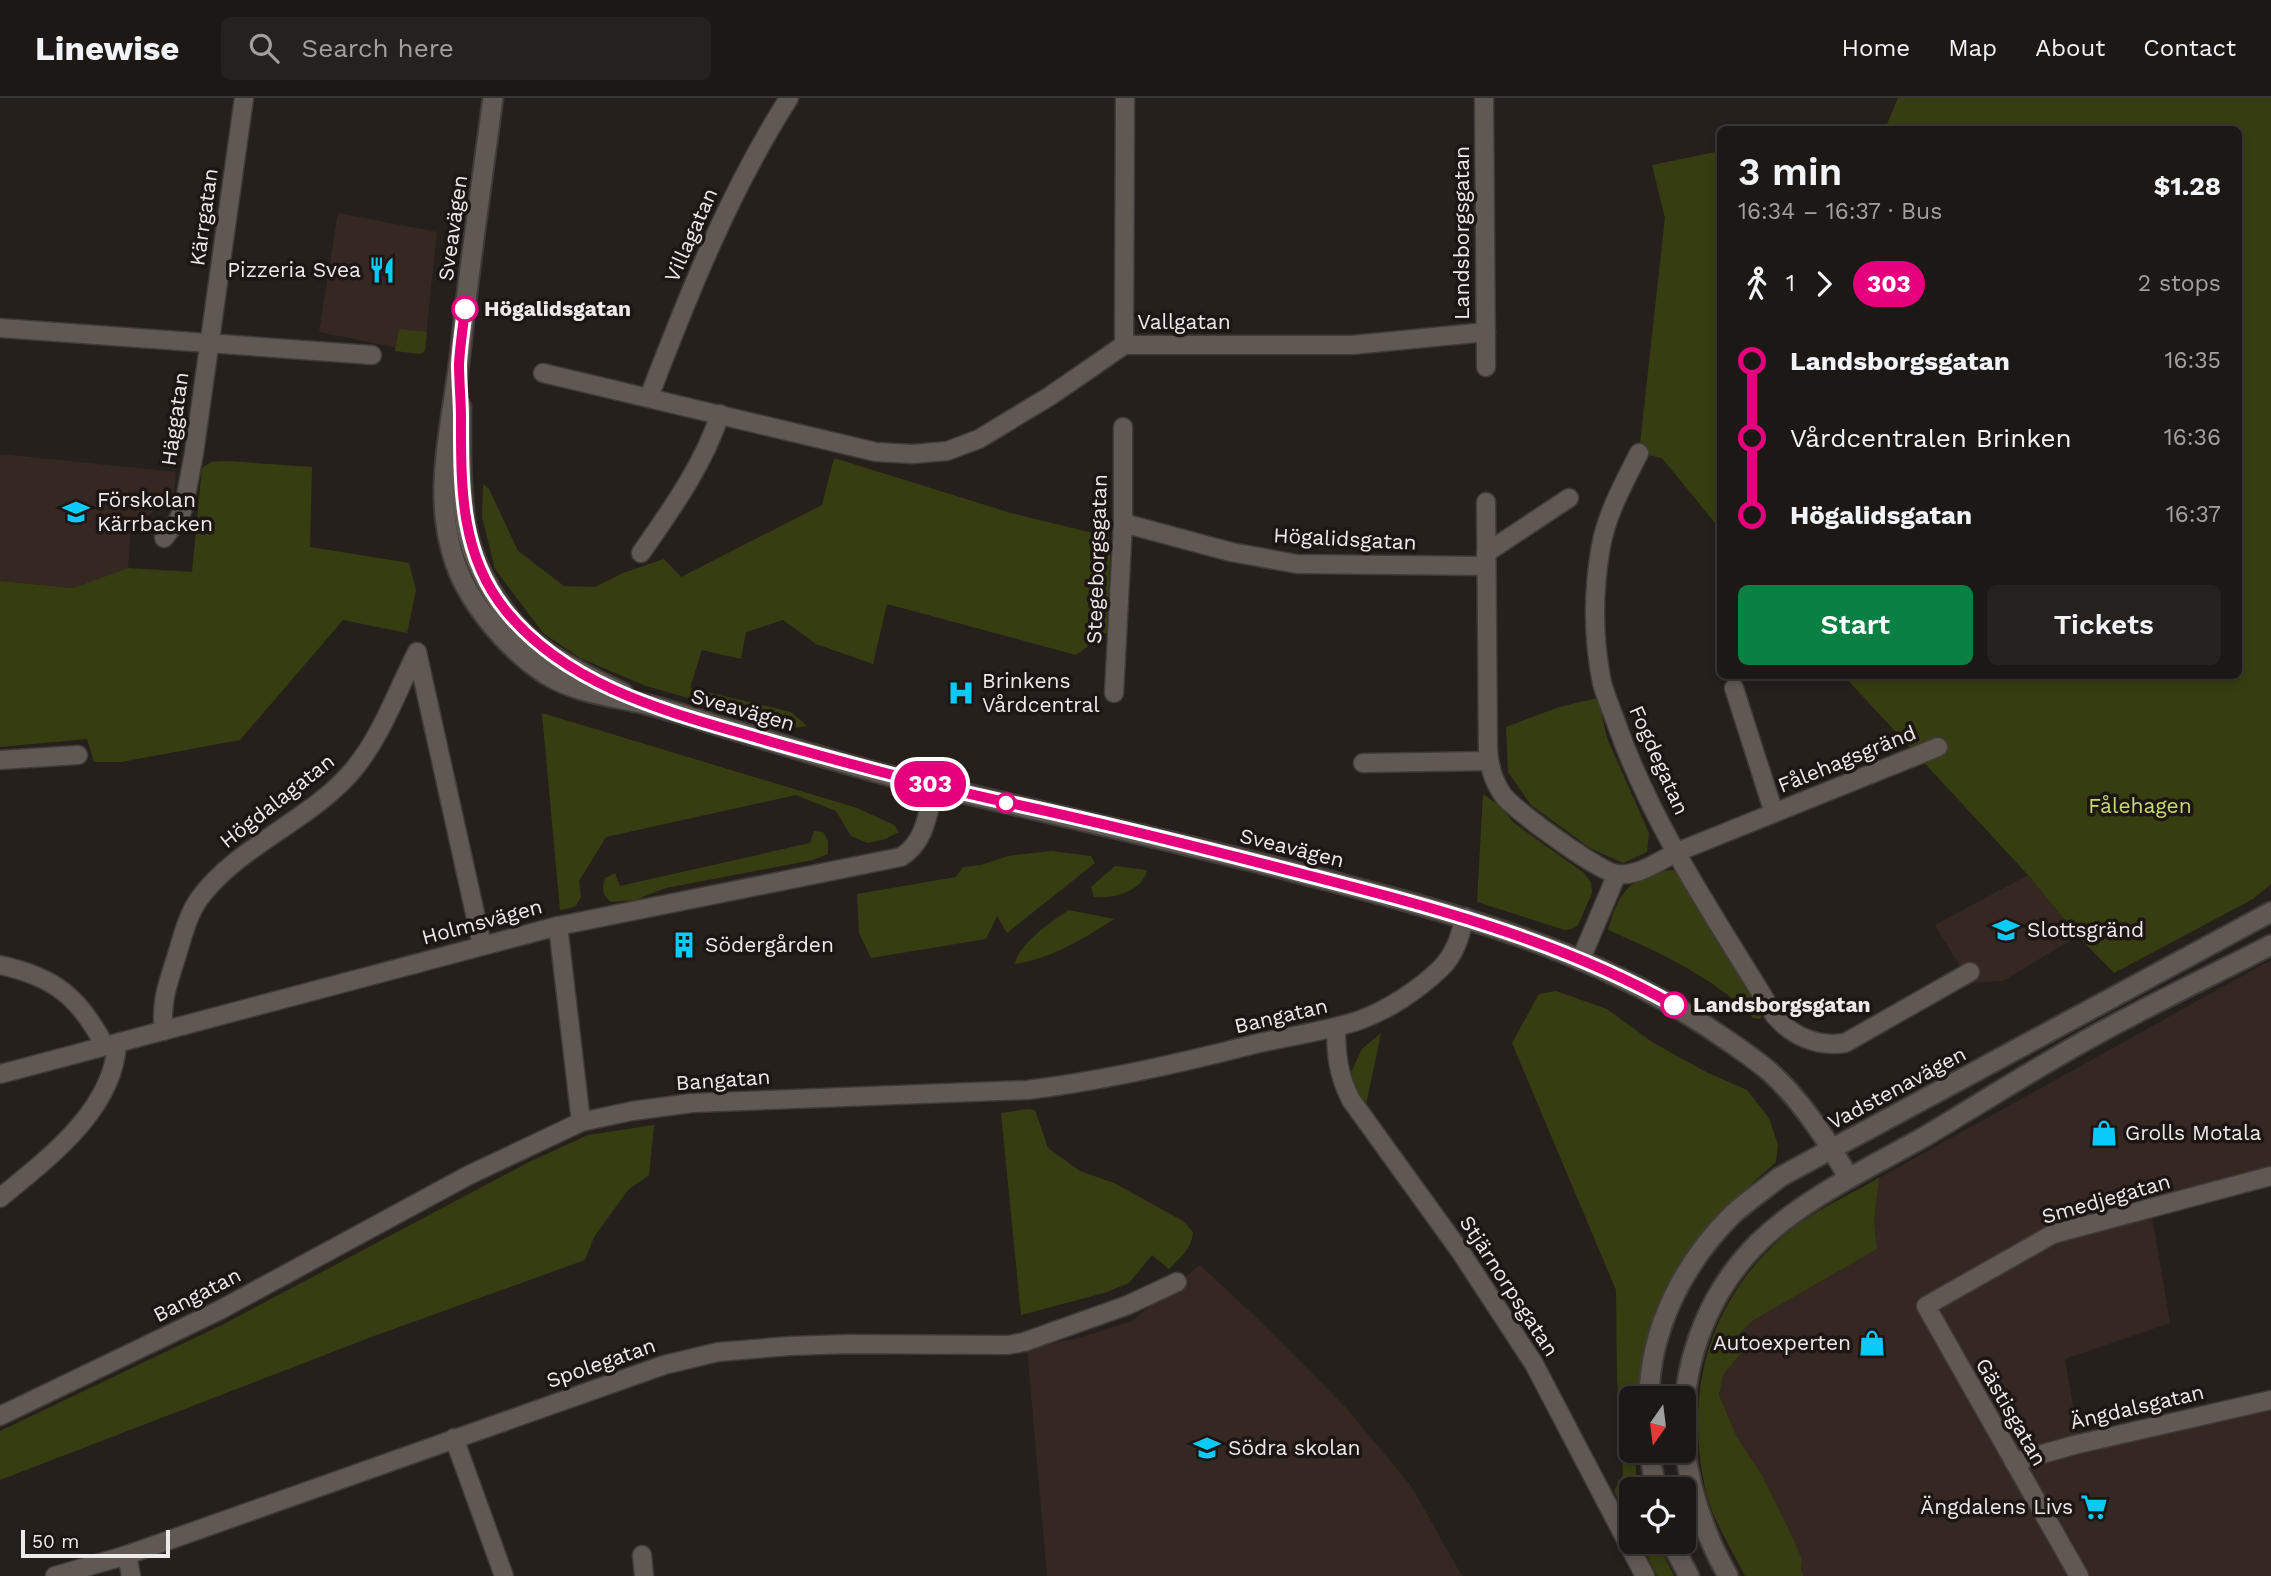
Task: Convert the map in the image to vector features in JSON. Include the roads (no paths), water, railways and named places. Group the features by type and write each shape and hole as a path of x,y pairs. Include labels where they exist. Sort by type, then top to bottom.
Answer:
{"main road":[{"name":"Sveavägen","path":"494,98 459,363 461,477 465,523 474,555 487,583 504,609 533,641 559,660 646,705 843,762 1180,842 1465,917 1580,961 1654,994 1731,1042 1769,1071 1800,1103 1849,1178"},
{"name":"Vadstenavägen","path":"1651,1386 1661,1325 1688,1269 1735,1213 1780,1177 2271,912"},
{"path":"1688,1386 1699,1337 1713,1302 1735,1269 1759,1242 1789,1218 1849,1178 2073,1047 2271,945"},
{"path":"1686,1463 1696,1500 1728,1576"},
{"path":"1677,1554 1689,1576"}],"street":[{"name":"Kärrgatan","path":"209,342 244,98"},
{"name":"Villagatan","path":"649,397 710,242 752,159 789,98"},
{"path":"1124,345 1125,98"},
{"name":"Landsborgsgatan","path":"1484,98 1486,367"},
{"path":"0,328 372,355"},
{"name":"Vallgatan","path":"720,414 876,452 913,454 947,451 979,439 1050,396 1124,345 1352,345 1486,332"},
{"name":"Häggatan","path":"164,538 178,520 184,506 209,342"},
{"path":"543,373 720,414 710,443 641,553"},
{"name":"Stegeborgsgatan","path":"1114,693 1123,523 1123,427"},
{"name":"Fogdegatan","path":"1639,453 1609,514 1601,545 1595,588 1595,634 1603,685 1627,752 1677,852 1775,1016 1793,1034 1815,1042 1835,1044 1854,1040 1970,972"},
{"path":"1486,560 1569,498"},
{"path":"1486,502 1489,761 1497,786 1513,806 1600,868 1617,874 1636,872 1677,852"},
{"name":"Högalidsgatan","path":"1123,523 1231,552 1297,564 1486,560"},
{"name":"Högdalagatan","path":"164,1031 164,996 189,918 198,901 216,878 332,791 353,769 376,737 417,652 482,945"},
{"name":"Fålehagsgränd","path":"1734,688 1773,813"},
{"name":"Fålehagsgränd","path":"1677,852 1938,747"},
{"path":"0,760 78,755"},
{"path":"1363,762 1489,761"},
{"name":"Holmsvägen","path":"0,1074 558,926 901,857 909,852 920,838 934,785"},
{"path":"1580,961 1617,874"},
{"name":"Bangatan","path":"0,1416 218,1311 469,1175 581,1122 632,1111 692,1103 1027,1090 1072,1085 1158,1069 1336,1027 1380,1012 1424,983 1442,967 1457,944 1465,917"},
{"path":"558,926 581,1122"},
{"path":"0,965 49,980 70,996 111,1045 116,1060 110,1079 82,1121 56,1152 0,1198"},
{"name":"Stjärnorpsgatan","path":"1336,1027 1337,1067 1351,1100 1460,1251 1534,1364 1645,1576"},
{"name":"Smedjegatan","path":"1926,1306 2053,1234 2271,1176"},
{"name":"Spolegatan","path":"55,1576 127,1555 664,1365 718,1352 790,1346 1008,1345 1024,1342 1128,1305 1177,1282"},
{"name":"Gästisgatan","path":"1926,1306 2079,1576"},
{"name":"Ängdalsgatan","path":"2014,1462 2074,1445 2271,1400"},
{"path":"454,1438 504,1576"},
{"path":"127,1555 131,1576"},
{"path":"642,1555 644,1576"}],"place":[{"name":"Pizzeria Svea","path":"382,270"},
{"name":"Högalidsgatan","path":"465,309"},
{"name":"Förskolan Kärrbacken","path":"76,512"},
{"name":"Brinkens Vårdcentral","path":"961,693"},
{"name":"Slottsgränd","path":"2006,930"},
{"name":"Södergården","path":"684,945"},
{"name":"Landsborgsgatan","path":"1674,1005"},
{"name":"Grolls Motala","path":"2104,1133"},
{"name":"Autoexperten","path":"1872,1343"},
{"name":"Södra skolan","path":"1207,1448"},
{"name":"Ängdalens Livs","path":"2094,1507"}],"park label":[{"name":"Fålehagen","path":"2140,806"}]}
